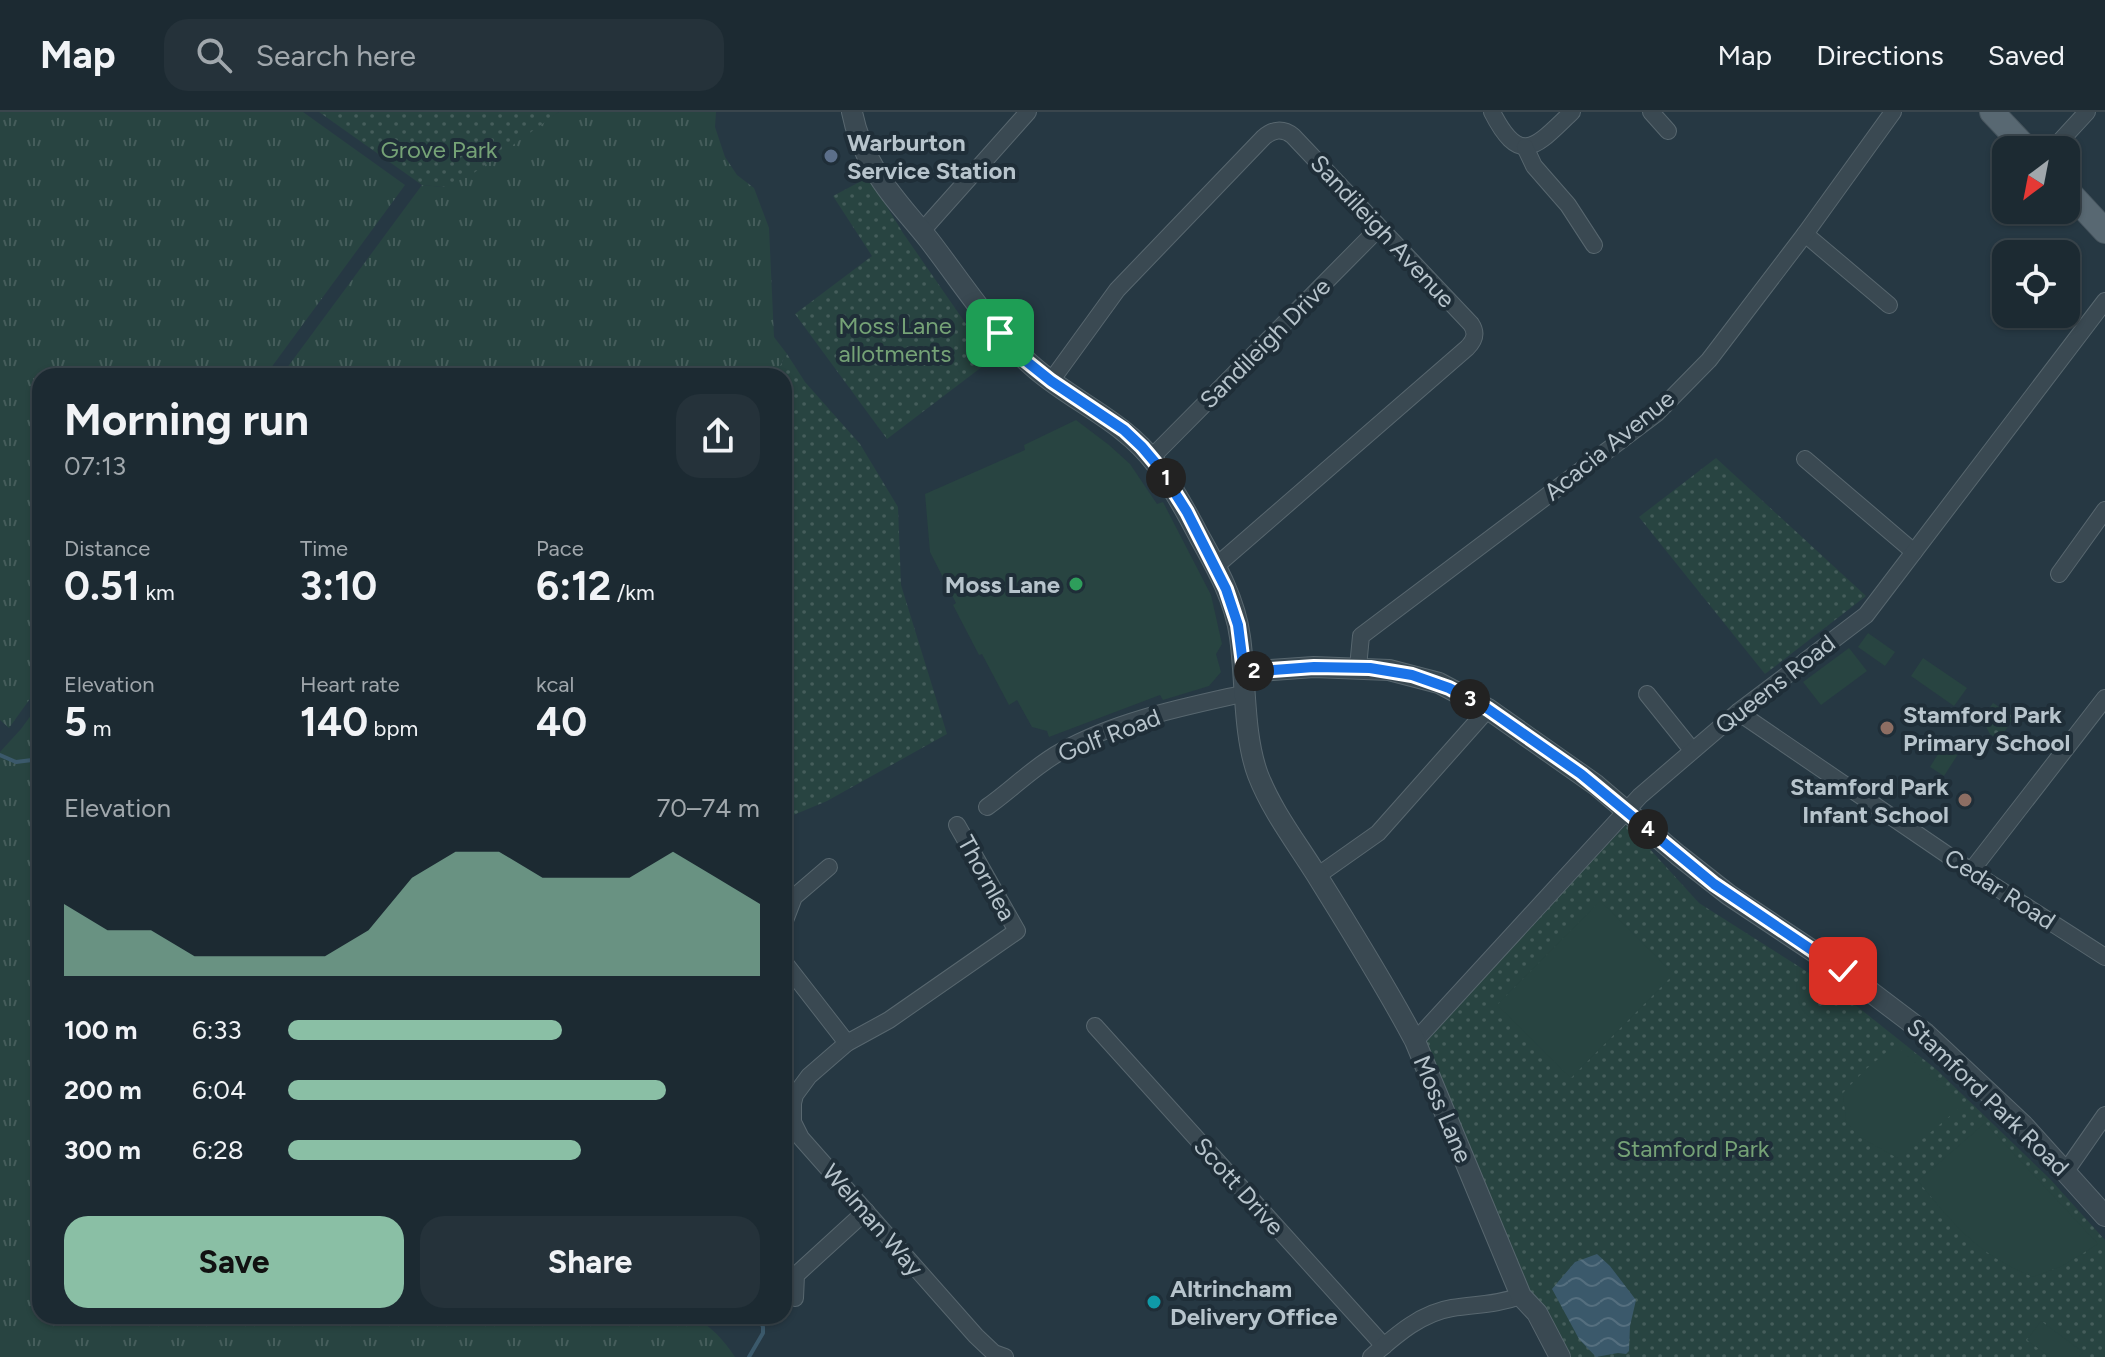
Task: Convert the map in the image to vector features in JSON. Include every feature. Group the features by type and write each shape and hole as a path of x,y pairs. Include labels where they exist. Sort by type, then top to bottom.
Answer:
{"main road":[{"path":"1992,112 2015,136"},
{"path":"2080,202 2105,231"}],"street":[{"name":"Moss Lane","path":"852,112 856,133 875,171 1000,333 1026,361 1113,422 1142,447 1173,489 1216,566 1236,616 1251,742 1258,773 1272,804 1353,933 1415,1041 1521,1296 1537,1313 1560,1357"},
{"path":"922,231 1028,112"},
{"path":"1492,112 1507,138 1525,147 1537,144 1572,112"},
{"path":"1651,112 1668,131"},
{"name":"Acacia Avenue","path":"1358,667 1361,636 1657,413 1709,360 1893,112"},
{"path":"2065,136 2087,112"},
{"name":"Sandileigh Avenue","path":"1051,381 1122,284 1271,132 1282,130 1293,136 1471,324 1473,340 1467,348 1216,566"},
{"path":"1525,147 1534,166 1568,205 1594,245"},
{"name":"Sandileigh Drive","path":"1151,458 1379,228"},
{"path":"1805,234 1889,305"},
{"name":"Queens Road","path":"1415,1041 1640,796 1738,712 1866,615 2105,301"},
{"path":"1805,459 1914,552"},
{"path":"2059,574 2105,510"},
{"name":"Stamford Park Road","path":"1244,672 1314,667 1389,670 1429,680 1488,709 1588,779 1722,889 1905,1017 2023,1125 2105,1216"},
{"name":"Golf Road","path":"987,807 1021,778 1071,746 1135,722 1246,693"},
{"path":"1647,694 1692,750"},
{"path":"1971,871 2105,698"},
{"path":"1317,876 1378,833 1488,709"},
{"name":"Cedar Road","path":"1738,712 1971,871 2105,957"},
{"name":"Thornlea","path":"957,825 1017,931"},
{"path":"792,902 829,867"},
{"name":"Welman Way","path":"792,1106 802,1084 847,1043 889,1020 1017,931"},
{"path":"792,972 847,1043"},
{"name":"Scott Drive","path":"1095,1026 1377,1351"},
{"path":"2066,1171 2105,1115"},
{"name":"Welman Way","path":"792,1124 976,1336 1003,1357"},
{"path":"795,1298 796,1275 866,1211"},
{"path":"1377,1351 1410,1326 1439,1311 1493,1305 1521,1296"}],"green space":[{"path":"0,112 303,112 405,185 271,368 32,368 32,696 9,728 0,720"},
{"name":"Grove Park","path":"319,112 559,112 471,175 443,187 422,185"},
{"path":"559,112 716,112 715,127 725,157 737,175 754,188 769,228 774,337 787,354 779,368 287,368 422,185 443,187"},
{"name":"Moss Lane allotments","path":"869,177 903,233 991,360 887,439 795,314 872,256 833,196"},
{"path":"787,354 805,382 860,444 898,507 901,585 947,734 827,801 792,816 792,368 779,368"},
{"name":"Moss Lane","path":"1076,420 1130,464 1157,504 1163,502 1211,595 1222,644 1216,654 1221,672 1209,686 1163,700 1160,695 1049,737 1047,731 1032,727 1017,700 1009,705 953,605 956,603 930,552 925,494 1025,450 1024,445"},
{"path":"1716,458 1866,596 1765,674 1639,517"},
{"path":"1868,633 1895,652 1885,666 1858,647"},
{"path":"1849,648 1867,671 1821,705 1803,682"},
{"path":"1923,658 1967,688 1954,706 1911,676"},
{"path":"1993,703 2014,717 1999,740 1990,734 1982,719"},
{"path":"32,714 32,1324 705,1324 735,1357 0,1357 0,752"},
{"path":"1948,738 1962,748 1944,776 1930,767"},
{"name":"Stamford Park","path":"1627,824 1699,903 1839,992 1937,1070 2050,1179 2105,1240 2105,1357 1563,1357 1504,1237 1422,1040"},
{"path":"1600,901 1674,974 1571,1078 1497,1005"},
{"path":"1895,1045 1964,1104 1899,1159 1858,1136 1846,1121 1843,1093"},
{"path":"1985,1123 2098,1244 2062,1266 2033,1277 1997,1259 1956,1225 1918,1181"},
{"path":"2041,1321 2083,1352 2079,1357 2049,1357 2027,1340"}],"water":[{"path":"1597,1254 1636,1300 1630,1326 1629,1351 1626,1354 1596,1357 1579,1339 1552,1289 1575,1262"}],"waterway":[{"path":"0,755 16,762 32,760"},
{"path":"749,1357 763,1333 762,1324"}],"place":[{"name":"Warburton Service Station","path":"831,156"},
{"name":"Moss Lane","path":"1076,584"},
{"name":"Stamford Park Primary School","path":"1887,728"},
{"name":"Stamford Park Infant School","path":"1965,800"},
{"name":"Altrincham Delivery Office","path":"1154,1302"}],"route":[{"path":"1000,333 1026,361 1051,381 1124,430 1158,466 1187,512 1233,605 1244,672 1314,667 1370,668 1412,675 1449,688 1488,709 1545,748 1611,797 1714,884 1843,971"}]}
